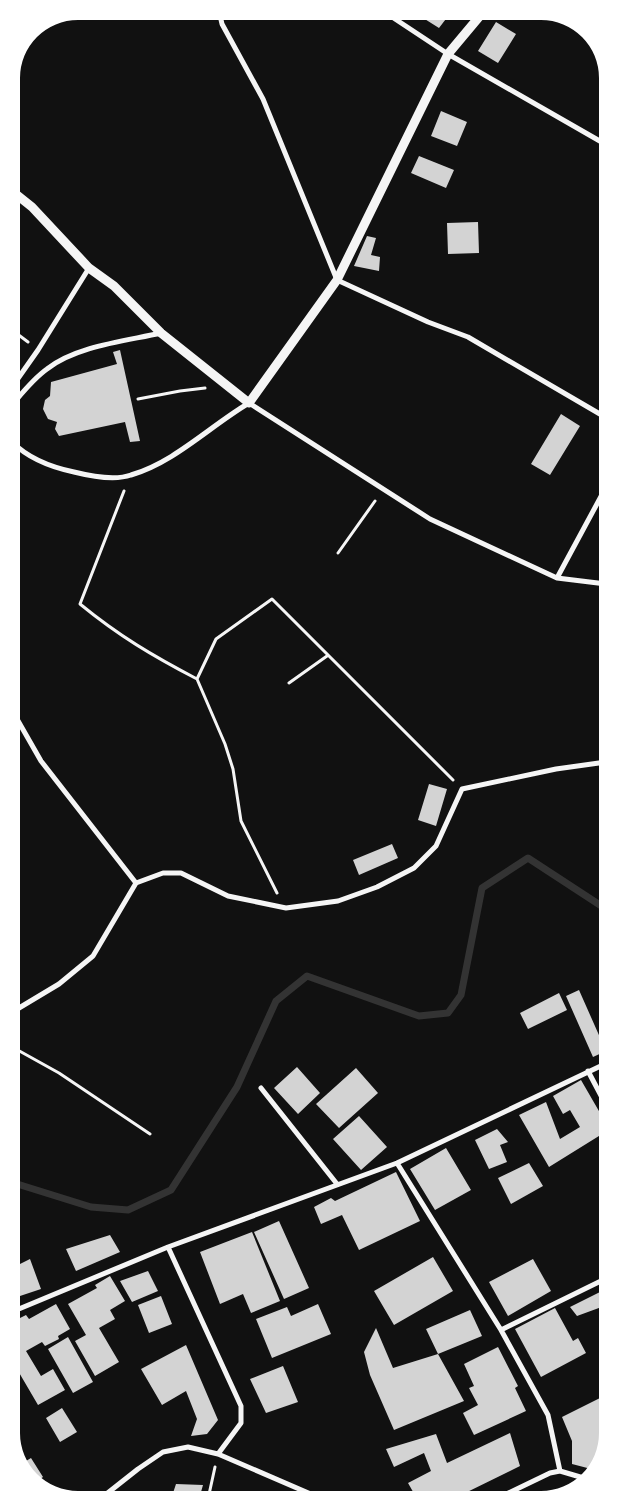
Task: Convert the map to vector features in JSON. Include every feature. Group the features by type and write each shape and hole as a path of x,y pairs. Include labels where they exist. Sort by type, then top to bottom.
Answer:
{"street":[{"path":"221,20 263,99 337,280 428,322 468,337 599,414"},
{"path":"396,20 448,54 599,141"},
{"path":"20,448 33,459 59,469 93,476 129,476 155,465 249,403 337,280 448,54 476,20"},
{"path":"20,197 32,206 89,268 114,286 162,333 249,403 383,490 430,518 557,578 599,583"},
{"path":"20,376 89,268"},
{"path":"20,395 29,384 49,367 73,354 162,333"},
{"path":"557,578 599,501"},
{"path":"20,724 41,761 136,883"},
{"path":"20,1007 59,984 93,956 136,883 163,873 181,873 228,896 286,908 338,901 378,887 414,868 436,846 462,789 556,769 599,763"},
{"path":"20,1309 168,1247 397,1163 599,1066"},
{"path":"588,1071 599,1092"},
{"path":"261,1088 337,1184"},
{"path":"397,1163 501,1330 548,1415 560,1471"},
{"path":"168,1247 241,1406 241,1423 218,1454"},
{"path":"501,1330 599,1282"},
{"path":"110,1491 163,1452 188,1447 218,1454 304,1491"},
{"path":"512,1491 532,1480 560,1471 579,1477"}],"path":[{"path":"20,336 38,350"},
{"path":"138,399 180,390 207,388"},
{"path":"129,476 80,604 116,633 145,652 197,680 225,744 233,769 241,822 261,865 286,908"},
{"path":"338,553 383,490"},
{"path":"197,680 216,639 272,599 462,789"},
{"path":"289,683 327,656"},
{"path":"20,1051 59,1073 150,1134"},
{"path":"210,1491 218,1454"}],"building":[{"path":"426,20 445,20 439,28"},
{"path":"496,22 516,34 498,63 478,51"},
{"path":"441,111 467,122 457,146 431,136"},
{"path":"419,156 454,170 446,188 411,173"},
{"path":"478,222 479,253 448,254 447,223"},
{"path":"367,236 376,238 371,255 380,257 379,271 354,266"},
{"path":"120,350 140,441 130,442 125,422 59,436 55,429 57,422 48,419 43,409 45,400 50,396 51,382 117,364 113,352"},
{"path":"561,414 580,426 550,475 531,464"},
{"path":"429,784 447,789 436,826 418,820"},
{"path":"392,844 398,858 359,875 353,860"},
{"path":"579,990 599,1035 599,1054 593,1057 566,996"},
{"path":"559,993 567,1010 528,1029 520,1013"},
{"path":"297,1067 320,1093 298,1114 274,1088"},
{"path":"356,1068 378,1093 339,1128 316,1104"},
{"path":"581,1080 599,1111 599,1136 549,1167 519,1115 546,1102 560,1139 580,1127 570,1110 563,1114 553,1096"},
{"path":"359,1116 387,1147 361,1170 333,1139"},
{"path":"497,1129 508,1142 500,1145 507,1162 489,1169 475,1140"},
{"path":"446,1148 471,1190 435,1210 410,1169"},
{"path":"529,1163 543,1186 511,1204 498,1178"},
{"path":"396,1172 420,1221 359,1250 342,1215 321,1224 314,1207 331,1198 335,1201"},
{"path":"279,1221 309,1288 284,1299 254,1232"},
{"path":"252,1232 280,1301 251,1313 243,1294 220,1304 200,1252"},
{"path":"110,1235 120,1252 76,1271 66,1249"},
{"path":"433,1257 453,1291 394,1325 374,1291"},
{"path":"30,1259 41,1289 20,1296 20,1264"},
{"path":"533,1259 551,1291 508,1316 489,1282"},
{"path":"148,1271 158,1291 132,1302 120,1281"},
{"path":"110,1276 125,1301 110,1310 115,1319 99,1328 119,1362 95,1376 75,1341 86,1335 68,1304 97,1288 95,1285"},
{"path":"599,1292 599,1308 577,1316 570,1307"},
{"path":"161,1296 172,1324 149,1333 138,1305"},
{"path":"56,1304 70,1329 58,1336 59,1339 45,1346 42,1342 26,1351 41,1376 53,1369 65,1390 38,1405 20,1374 20,1318 26,1315 29,1319"},
{"path":"318,1304 331,1334 272,1358 256,1319 287,1307 291,1316"},
{"path":"555,1308 573,1341 578,1338 586,1353 541,1377 515,1329"},
{"path":"470,1310 482,1336 438,1354 426,1329"},
{"path":"376,1328 393,1368 438,1354 464,1401 394,1430 370,1375 364,1352"},
{"path":"68,1337 93,1382 73,1393 48,1349"},
{"path":"186,1345 218,1420 207,1434 191,1436 197,1419 186,1391 162,1405 141,1369"},
{"path":"498,1347 518,1386 515,1388 526,1411 474,1435 463,1413 478,1405 469,1388 474,1386 464,1364"},
{"path":"283,1366 298,1402 266,1413 250,1379"},
{"path":"599,1398 599,1441 595,1455 587,1468 572,1464 572,1441 562,1417"},
{"path":"62,1408 77,1432 60,1442 46,1418"},
{"path":"510,1433 520,1466 469,1491 413,1491 408,1483 431,1471 424,1453 394,1467 386,1449 436,1434 447,1463"},
{"path":"31,1458 43,1477 37,1474 27,1460"},
{"path":"176,1484 203,1485 201,1491 174,1491"}],"waterway":[{"path":"20,1185 91,1207 128,1210 171,1190 237,1087 276,1001 307,976 419,1016 448,1013 461,995 482,888 528,858 599,904"}]}
